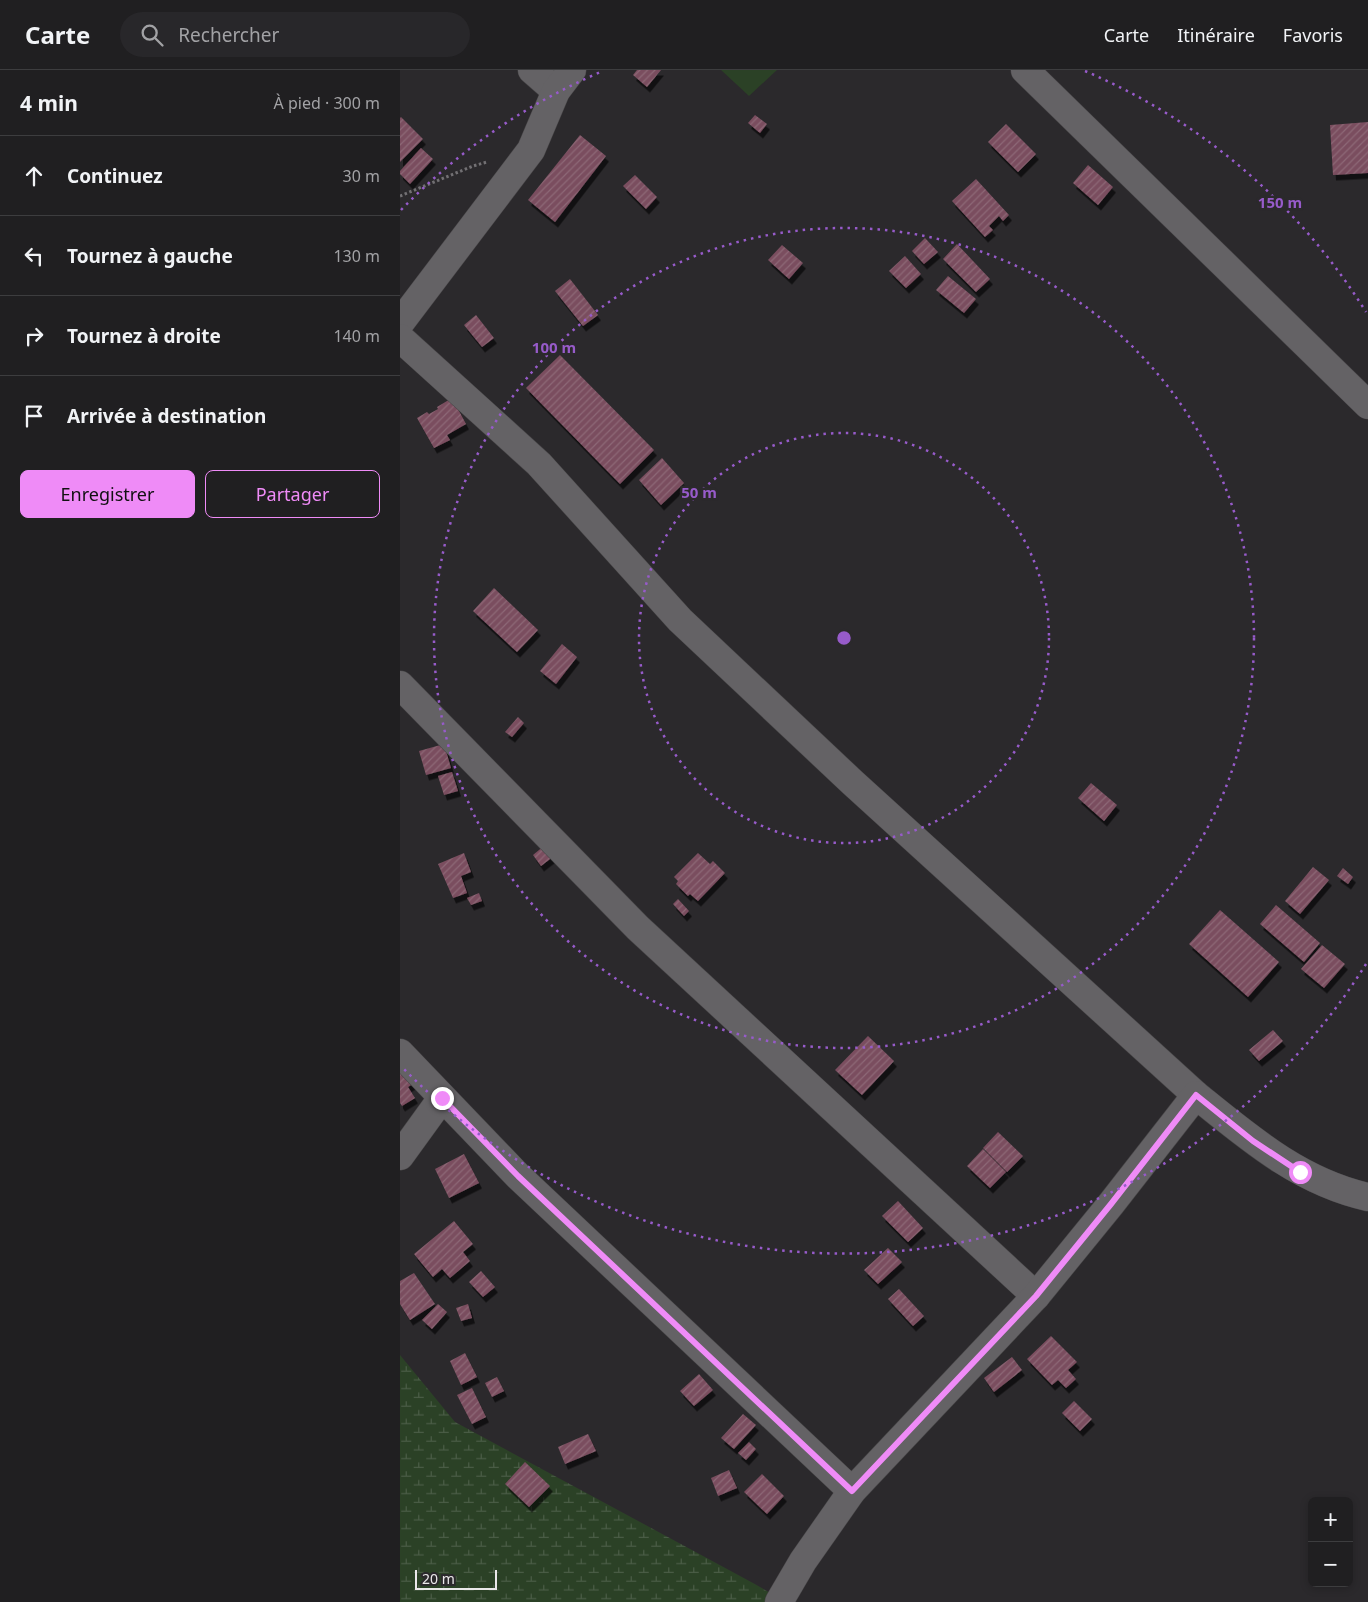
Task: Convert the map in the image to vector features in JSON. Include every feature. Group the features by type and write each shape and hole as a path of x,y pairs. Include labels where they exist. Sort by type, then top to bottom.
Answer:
{"street":[{"path":"532,70 556,91"},
{"path":"400,323 531,150 556,91 572,70"},
{"path":"1025,70 1368,404"},
{"path":"400,338 539,464 680,620 852,782 1196,1095 1253,1141 1300,1172 1352,1194 1368,1197"},
{"path":"400,685 638,928 1036,1296"},
{"path":"400,1054 518,1176 852,1491"},
{"path":"779,1602 803,1561 852,1491 1036,1296 1196,1095"},
{"path":"400,1156 442,1098"}],"path":[{"path":"400,196 489,161"}],"green space":[{"path":"721,70 777,70 749,96"},
{"path":"400,1355 455,1422 786,1602 400,1602"}],"building":[{"path":"637,70 661,70 647,87 633,75"},
{"path":"755,115 767,124 760,133 748,123"},
{"path":"400,118 423,139 400,162"},
{"path":"1368,122 1368,173 1333,175 1330,125"},
{"path":"1006,124 1036,154 1018,172 988,142"},
{"path":"580,135 606,156 555,222 528,200"},
{"path":"421,148 433,159 410,184 400,174 400,171"},
{"path":"1088,165 1113,187 1098,205 1073,183"},
{"path":"635,175 657,197 646,209 623,186"},
{"path":"976,179 1009,215 1003,221 999,216 989,226 993,230 985,237 952,201"},
{"path":"925,238 938,252 924,264 912,251"},
{"path":"957,244 990,279 976,292 943,259"},
{"path":"782,245 803,263 789,279 768,260"},
{"path":"905,256 921,274 906,288 889,271"},
{"path":"948,276 976,299 964,313 936,290"},
{"path":"570,279 598,315 583,326 555,291"},
{"path":"476,315 494,338 482,347 464,325"},
{"path":"560,355 654,450 620,484 526,388"},
{"path":"452,398 466,424 447,435 450,440 434,448 417,418 427,412 429,414 438,409 437,407"},
{"path":"662,458 684,483 661,505 639,480"},
{"path":"494,588 538,630 517,652 473,611"},
{"path":"562,644 577,657 556,684 540,671"},
{"path":"518,717 524,723 512,737 505,732"},
{"path":"444,744 451,768 426,775 419,751"},
{"path":"452,772 458,791 444,795 438,776"},
{"path":"1091,783 1117,805 1104,821 1078,798"},
{"path":"545,845 554,856 541,866 533,855"},
{"path":"464,853 471,872 461,876 467,893 453,898 438,864"},
{"path":"698,853 710,864 713,861 725,873 698,901 690,894 688,896 676,884 678,881 674,877"},
{"path":"1313,867 1329,880 1300,914 1285,901"},
{"path":"1343,868 1353,877 1348,884 1337,876"},
{"path":"479,893 482,901 471,905 467,898"},
{"path":"678,899 689,911 684,916 673,904"},
{"path":"1276,905 1320,943 1304,962 1260,924"},
{"path":"1220,910 1279,962 1248,997 1189,944"},
{"path":"1322,945 1345,964 1324,988 1301,969"},
{"path":"1273,1030 1283,1041 1259,1061 1249,1050"},
{"path":"868,1036 894,1061 862,1095 835,1070"},
{"path":"400,1068 417,1081 408,1087 415,1098 402,1106 400,1103"},
{"path":"998,1132 1023,1156 1007,1172 983,1148"},
{"path":"983,1149 1006,1172 990,1188 967,1166"},
{"path":"464,1154 479,1183 449,1198 435,1169"},
{"path":"898,1201 923,1228 908,1242 882,1216"},
{"path":"454,1221 473,1244 463,1252 470,1261 450,1278 442,1269 433,1277 414,1254"},
{"path":"888,1248 902,1262 878,1284 864,1270"},
{"path":"481,1271 495,1287 483,1297 469,1282"},
{"path":"414,1273 435,1304 410,1320 400,1304 400,1281"},
{"path":"899,1289 924,1316 913,1326 888,1299"},
{"path":"438,1304 447,1312 432,1329 422,1320"},
{"path":"468,1304 472,1318 461,1321 456,1308"},
{"path":"1051,1336 1077,1362 1068,1370 1076,1379 1066,1388 1058,1380 1052,1385 1027,1359"},
{"path":"465,1353 477,1377 461,1385 450,1361"},
{"path":"1012,1357 1022,1370 994,1392 984,1378"},
{"path":"699,1374 713,1390 694,1406 680,1391"},
{"path":"497,1377 504,1391 492,1397 485,1383"},
{"path":"472,1388 486,1417 472,1424 457,1395"},
{"path":"1074,1401 1092,1419 1080,1431 1062,1413"},
{"path":"743,1414 756,1425 734,1449 721,1438"},
{"path":"588,1434 596,1451 565,1464 558,1447"},
{"path":"749,1442 756,1449 746,1460 738,1453"},
{"path":"525,1462 550,1486 529,1507 505,1484"},
{"path":"729,1470 737,1488 718,1496 711,1478"},
{"path":"762,1474 784,1496 767,1514 744,1492"}],"route":[{"path":"442,1098 518,1176 852,1491 1036,1296 1196,1095 1253,1141 1300,1172"}]}
